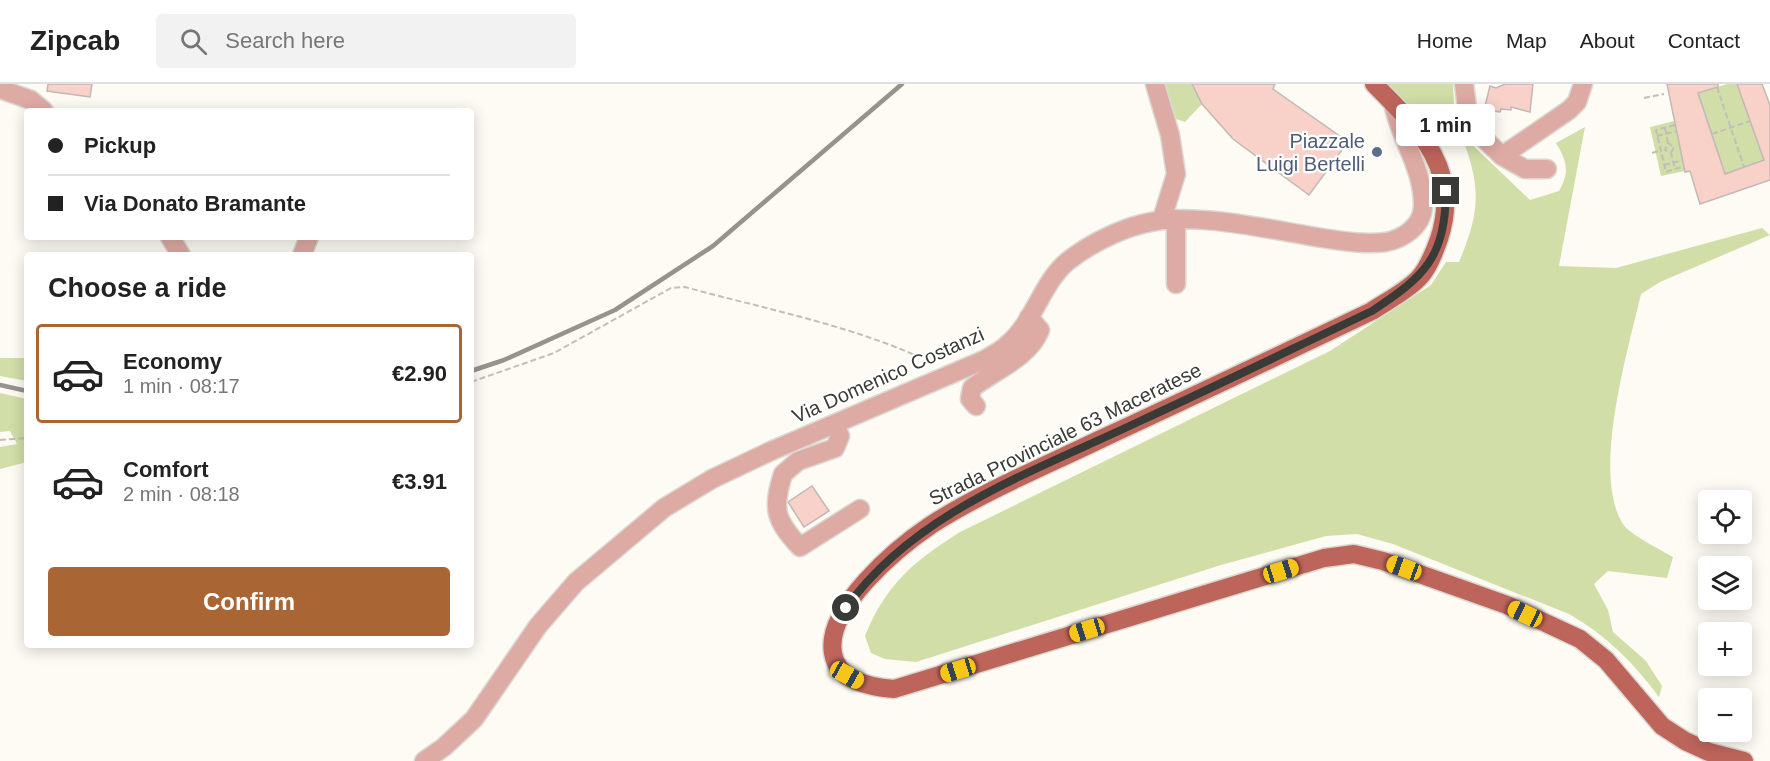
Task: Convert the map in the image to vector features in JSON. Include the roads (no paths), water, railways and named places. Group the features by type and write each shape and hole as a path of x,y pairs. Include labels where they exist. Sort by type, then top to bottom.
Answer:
{"main road":[{"path":"1374,84 1393,103"},
{"name":"Strada Provinciale 63 Maceratese","path":"1393,103 1431,147 1446,191 1443,228 1429,264 1418,279 1372,311 1012,482 933,524 906,543 856,594 836,623 831,644 834,660 847,675 868,687 894,689 1313,561 1354,554 1383,561 1507,605 1580,639 1606,660 1662,726 1684,741 1709,752 1744,761"}],"street":[{"path":"1155,84 1170,135 1176,174 1169,219 1176,284"},
{"path":"1464,84 1468,115 1475,129 1502,156 1525,169 1546,169"},
{"path":"1502,156 1569,110 1577,102 1583,84"},
{"path":"0,89 38,105"},
{"name":"Via Domenico Costanzi","path":"424,761 474,720 538,626 576,582 664,508 712,479 953,374 1008,345 1067,261 1105,239 1140,224 1169,219 1239,225 1353,242 1386,242 1403,237 1414,226 1423,210 1422,190 1419,171 1398,126 1393,103"},
{"path":"975,406 970,399 972,388 1025,352 1035,342 1040,330 1029,317"},
{"path":"835,425 840,436 835,448 798,461 783,474 776,508 782,528 800,547 860,509"}],"railway":[{"path":"474,370 504,360 615,310 713,246 902,84"},
{"path":"0,385 24,390"}],"place":[{"name":"Piazzale Luigi Bertelli","path":"1377,152"}]}
